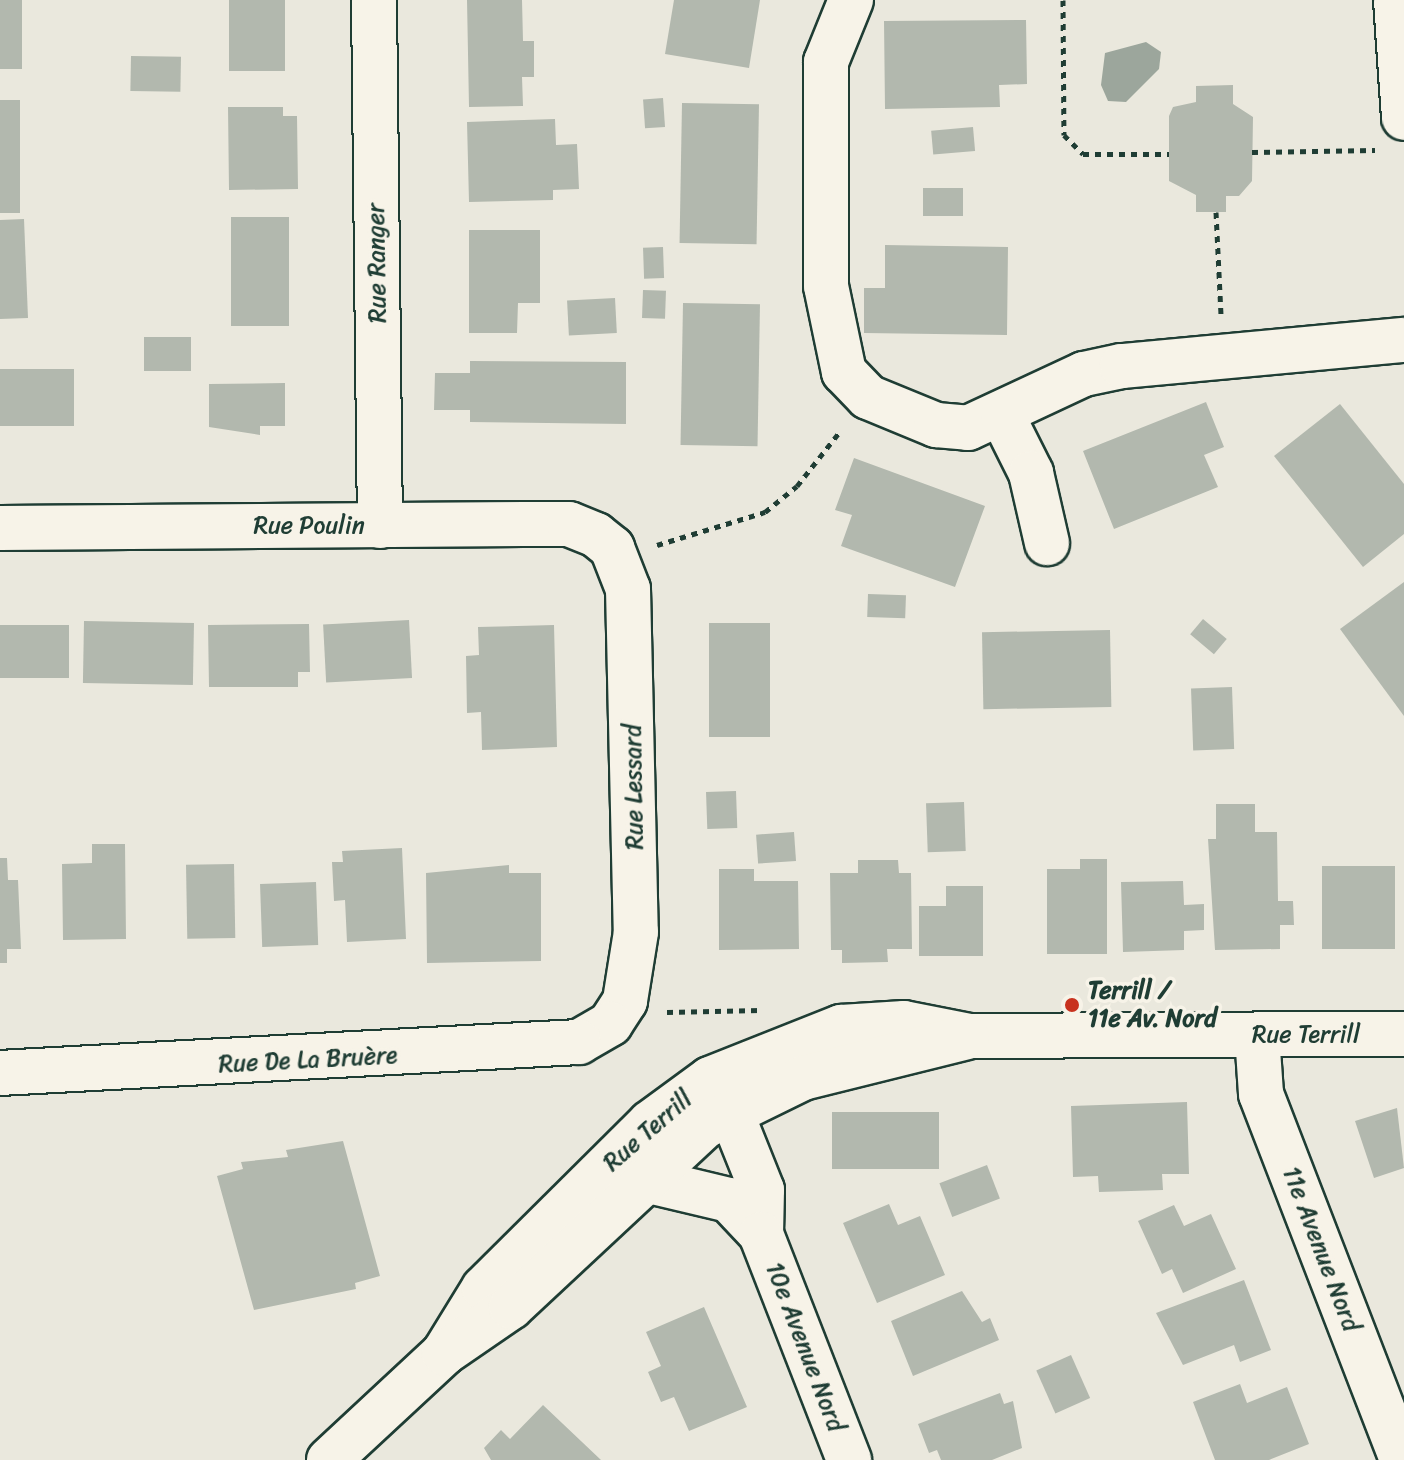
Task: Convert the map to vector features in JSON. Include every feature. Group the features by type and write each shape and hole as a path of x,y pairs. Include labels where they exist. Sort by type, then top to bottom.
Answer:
{"street":[{"name":"Rue Ranger","path":"374,0 380,526"},
{"path":"851,0 826,62 826,286 844,372 868,397 936,425 968,428 1003,417 1084,374 1404,340"},
{"path":"1396,0 1396,134"},
{"path":"1003,417 1031,473 1047,543"},
{"name":"Rue Poulin","path":"0,528 569,524 612,548"},
{"name":"Rue Lessard","path":"612,548 628,589 632,633 636,932 617,1012"},
{"name":"Rue De La Bruère","path":"0,1073 540,1049 579,1042 617,1012"},
{"name":"Rue Terrill","path":"444,1353 484,1288 650,1123 710,1079 841,1027 904,1023 969,1036 1404,1034"},
{"name":"11e Avenue Nord","path":"1257,1035 1261,1094 1402,1460"},
{"name":"Rue Terrill","path":"329,1460 444,1353 511,1307 641,1179 730,1110 803,1078 969,1036"},
{"name":"10e Avenue Nord","path":"730,1110 762,1190 761,1234"},
{"name":"10e Avenue Nord","path":"641,1179 729,1200 761,1234 849,1460"}],"path":[{"path":"1063,0 1064,135 1083,154 1169,154"},
{"path":"1252,152 1396,134"},
{"path":"1216,212 1223,358"},
{"path":"612,548 659,545 765,512 797,486 868,397"},
{"path":"617,1012 778,1010"}],"shaded area":[{"path":"1146,42 1161,52 1159,69 1126,102 1108,101 1101,85 1105,53"}],"building":[{"path":"0,0 22,0 22,69 0,69"},
{"path":"229,0 285,0 285,71 229,71"},
{"path":"467,0 522,0 523,41 534,41 534,77 522,77 523,106 469,107"},
{"path":"674,0 760,0 749,68 665,54"},
{"path":"1026,20 1027,84 999,85 1000,107 885,109 884,21"},
{"path":"131,56 181,57 180,92 130,91"},
{"path":"1233,85 1233,104 1253,117 1252,181 1239,196 1226,196 1226,212 1196,212 1196,195 1169,181 1169,116 1173,107 1196,102 1196,86"},
{"path":"663,98 665,127 645,128 643,99"},
{"path":"0,100 20,100 20,213 0,213"},
{"path":"682,103 759,104 757,244 680,243"},
{"path":"228,107 283,107 283,116 297,116 298,189 229,190"},
{"path":"555,119 556,145 577,144 579,189 553,190 553,200 469,202 467,122"},
{"path":"973,127 975,151 933,155 931,131"},
{"path":"923,188 963,188 963,216 923,216"},
{"path":"231,217 289,217 289,326 231,326"},
{"path":"24,219 28,318 0,319 0,220"},
{"path":"469,230 540,230 540,303 518,303 517,333 469,333"},
{"path":"885,245 1008,247 1007,335 864,333 864,288 885,288"},
{"path":"663,247 664,278 644,279 643,248"},
{"path":"643,290 666,291 665,319 642,318"},
{"path":"615,298 617,333 569,335 567,301"},
{"path":"683,303 760,304 758,446 681,445"},
{"path":"144,337 191,337 191,371 144,371"},
{"path":"470,361 626,362 626,424 470,422 470,410 434,410 435,373 470,373"},
{"path":"0,369 74,369 74,426 0,426"},
{"path":"285,383 285,426 260,426 260,435 209,427 209,384"},
{"path":"1206,402 1224,447 1204,455 1218,487 1114,529 1083,451"},
{"path":"1340,404 1404,484 1404,534 1363,567 1274,456"},
{"path":"854,458 985,506 955,587 841,546 852,515 835,510"},
{"path":"1404,582 1404,716 1340,629"},
{"path":"868,594 906,595 905,618 867,617"},
{"path":"1203,619 1227,639 1214,654 1190,634"},
{"path":"409,620 412,678 326,682 323,625"},
{"path":"84,621 194,623 193,685 83,683"},
{"path":"709,623 770,623 770,737 709,737"},
{"path":"309,624 310,672 298,672 298,687 209,687 208,625"},
{"path":"0,625 69,625 69,678 0,678"},
{"path":"554,625 557,747 482,750 481,712 467,713 466,656 479,655 478,627"},
{"path":"1110,630 1111,707 983,709 982,632"},
{"path":"1232,687 1234,749 1193,750 1191,688"},
{"path":"736,791 737,828 707,829 706,792"},
{"path":"964,802 966,851 928,852 926,803"},
{"path":"1216,804 1255,804 1255,832 1277,832 1278,901 1293,901 1294,925 1280,925 1280,949 1215,950 1208,839 1216,839"},
{"path":"794,832 796,861 758,864 756,835"},
{"path":"92,844 125,844 126,939 63,940 62,864 92,863"},
{"path":"402,848 406,939 347,942 345,900 334,901 332,862 343,862 342,851"},
{"path":"0,858 7,858 8,880 18,880 21,949 7,949 7,963 0,963"},
{"path":"1080,859 1107,859 1107,954 1047,954 1047,869 1080,869"},
{"path":"858,860 898,860 899,873 911,873 912,949 887,949 888,962 842,963 842,950 831,950 830,873 858,873"},
{"path":"234,864 235,938 187,939 186,865"},
{"path":"509,865 509,873 541,873 541,961 427,963 426,873"},
{"path":"1322,866 1395,866 1395,949 1322,949"},
{"path":"719,869 754,869 754,881 798,881 799,949 719,950"},
{"path":"1183,881 1184,905 1204,904 1204,930 1184,931 1184,950 1123,952 1121,882"},
{"path":"316,882 318,945 262,947 260,884"},
{"path":"946,886 983,886 983,956 919,956 919,906 946,906"},
{"path":"1187,1102 1189,1174 1162,1174 1163,1190 1099,1192 1098,1176 1073,1177 1071,1106"},
{"path":"1397,1108 1404,1168 1374,1178 1355,1121"},
{"path":"832,1112 939,1112 939,1169 832,1169"},
{"path":"343,1141 380,1276 355,1283 356,1289 254,1310 217,1176 243,1169 241,1162 288,1157 286,1150"},
{"path":"987,1165 1000,1199 952,1217 939,1183"},
{"path":"889,1204 898,1225 920,1216 945,1275 877,1303 843,1223"},
{"path":"1174,1205 1184,1226 1211,1214 1236,1269 1183,1293 1172,1269 1162,1274 1138,1221"},
{"path":"1244,1280 1271,1350 1240,1362 1234,1345 1183,1365 1156,1313"},
{"path":"962,1291 982,1322 990,1318 999,1340 913,1376 891,1321"},
{"path":"704,1307 747,1407 689,1431 674,1397 661,1402 648,1372 661,1366 646,1332"},
{"path":"1071,1355 1090,1398 1055,1413 1036,1370"},
{"path":"1240,1384 1247,1403 1287,1387 1309,1444 1269,1460 1215,1460 1193,1402"},
{"path":"1000,1393 1004,1404 1013,1401 1022,1448 992,1460 941,1460 937,1450 929,1453 918,1424"},
{"path":"543,1405 601,1460 491,1460 484,1448 501,1430 510,1439"}],"place":[{"name":"Terrill / 11e Av. Nord","path":"1072,1005"}]}
